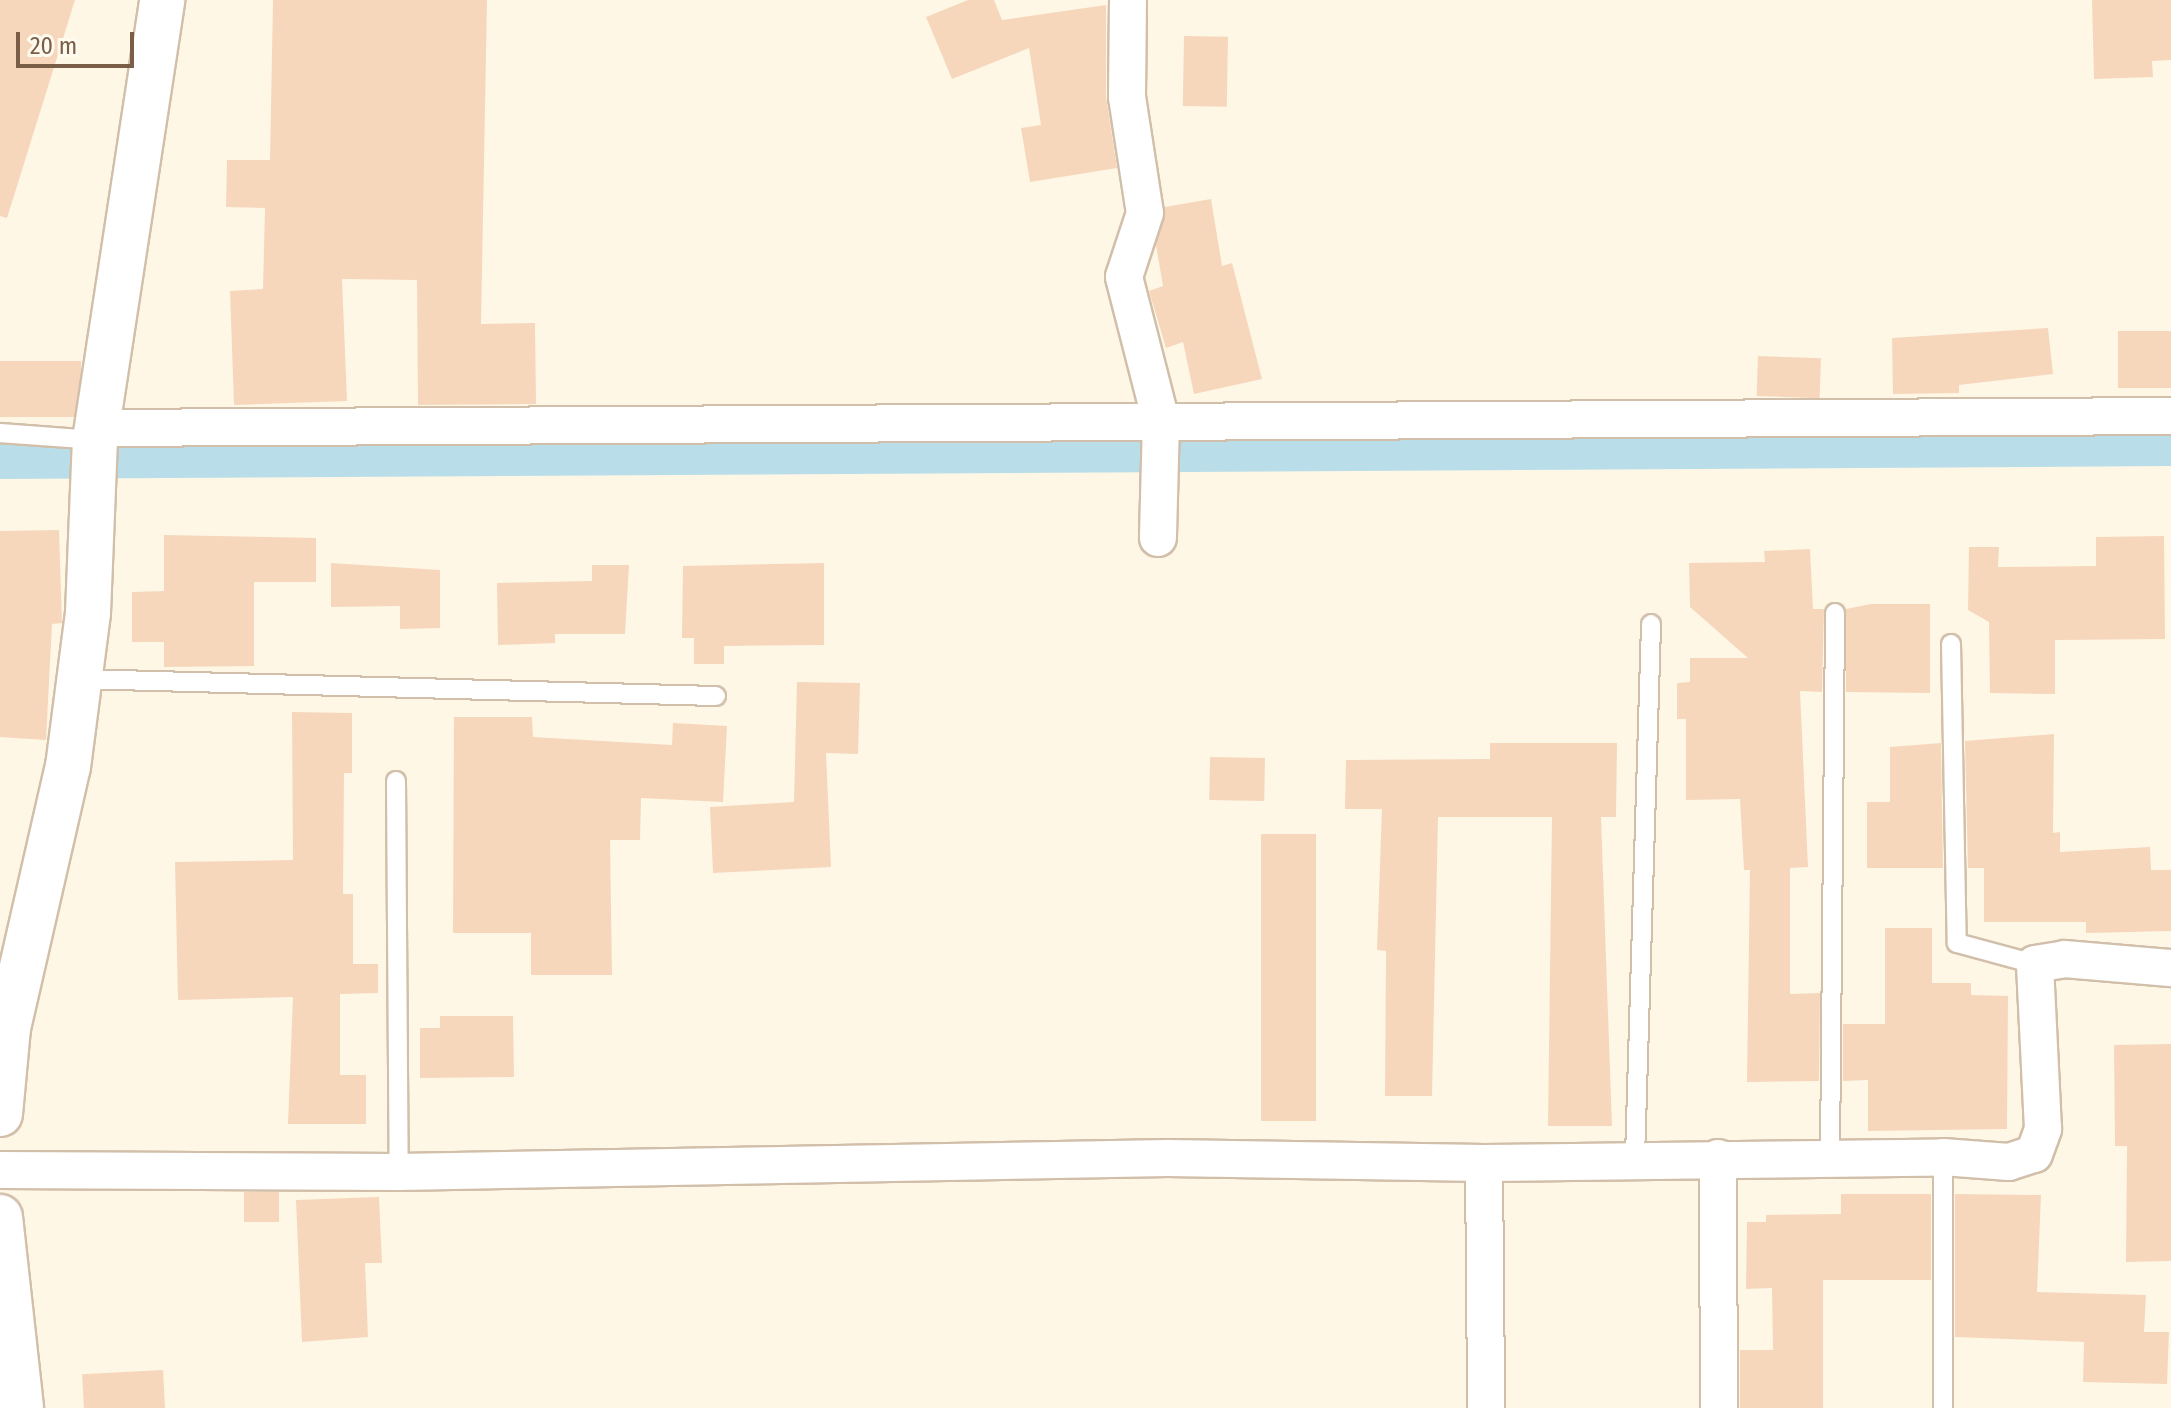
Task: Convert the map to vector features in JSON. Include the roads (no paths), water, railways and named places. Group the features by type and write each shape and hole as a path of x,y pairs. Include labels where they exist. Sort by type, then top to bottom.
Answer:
{"street":[{"path":"0,1114 8,1028 68,767 88,613 96,434 162,0"},
{"path":"1128,0 1127,97 1145,213 1124,277 1161,421 1158,538"},
{"path":"96,434 1161,421 2171,416"},
{"path":"0,1170 399,1172 1168,1158 1484,1163 1635,1158 1943,1157 2009,1162 2034,1154 2043,1129 2035,964 2065,959 2171,968"},
{"path":"1718,1158 1719,1408"},
{"path":"1484,1163 1486,1408"},
{"path":"0,1217 21,1408"}],"lane":[{"path":"0,433 96,434"},
{"path":"1830,1157 1835,613"},
{"path":"1635,1158 1651,624"},
{"path":"1951,644 1957,943 2035,964"},
{"path":"79,679 716,696"},
{"path":"396,781 399,1172"},
{"path":"1943,1157 1943,1408"}],"waterway":[{"path":"0,459 2171,446"}]}
